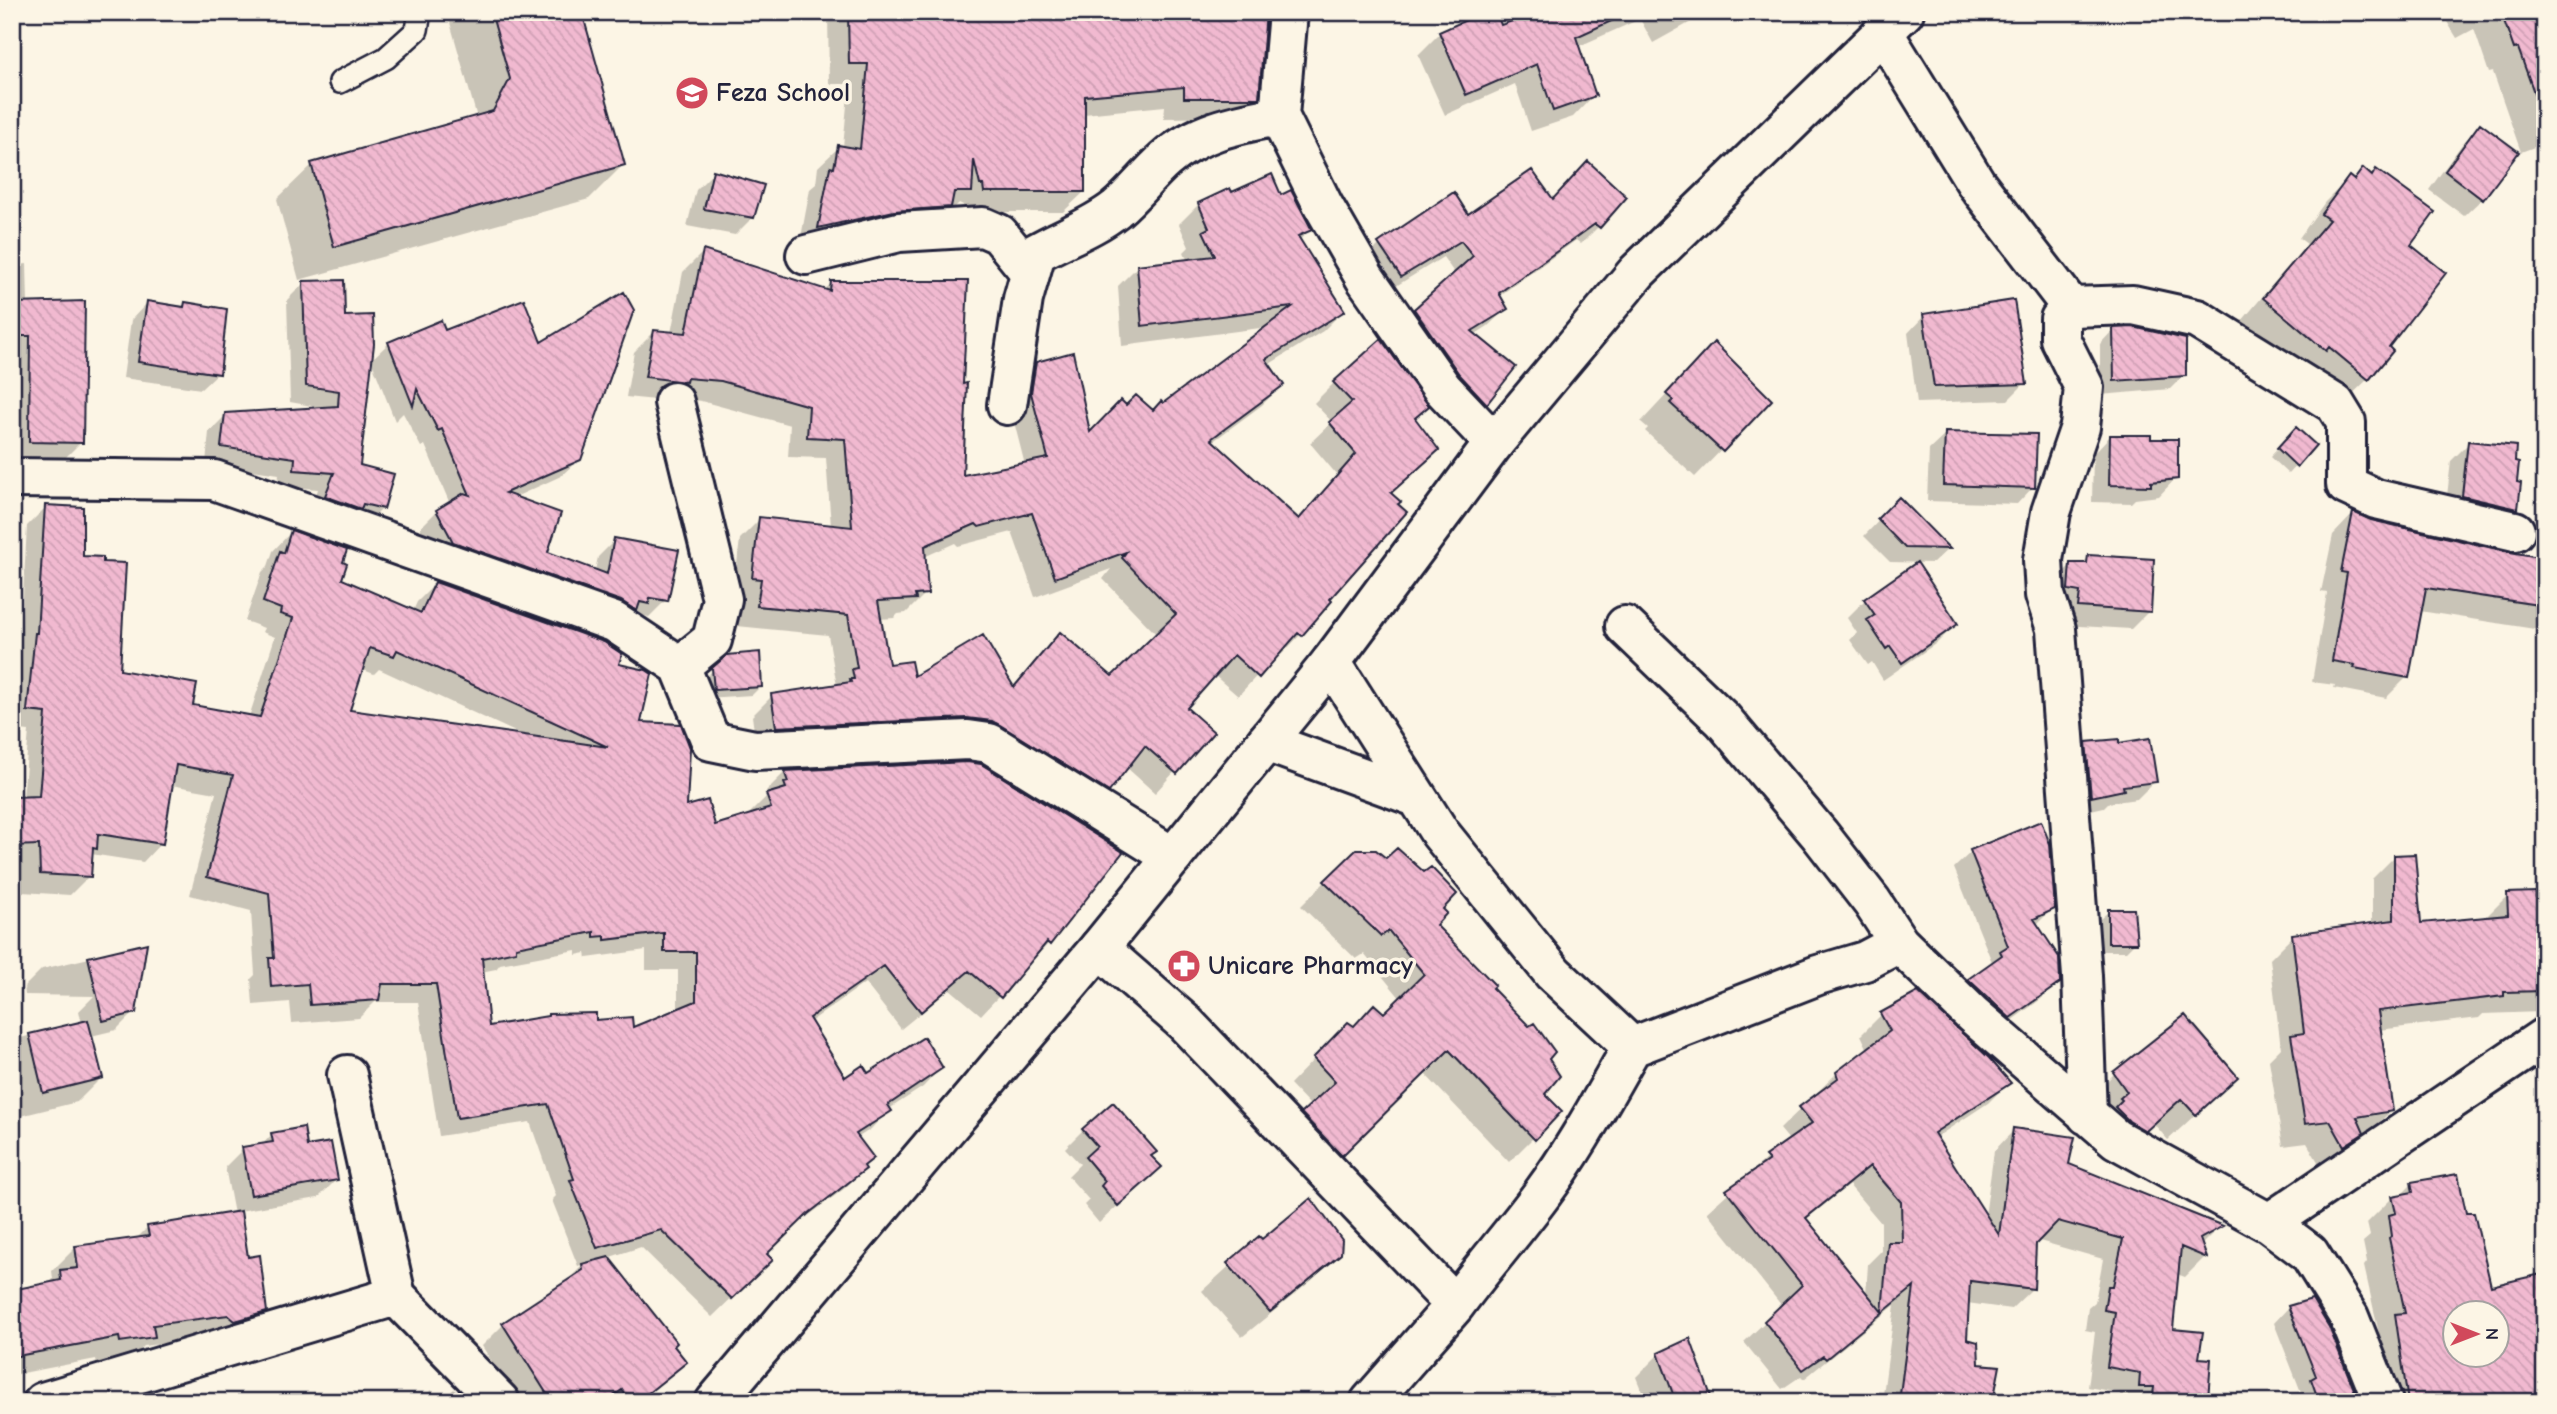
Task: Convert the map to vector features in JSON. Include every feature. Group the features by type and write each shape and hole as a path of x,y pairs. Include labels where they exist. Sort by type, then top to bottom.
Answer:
{"street":[{"path":"1288,12 1279,116 1323,205 1365,278 1442,388 1494,443"},
{"path":"715,1402 1099,948 1331,662 1494,443 1637,272 1894,22 1976,183 2071,307"},
{"path":"1007,405 1029,271 1036,253 1085,229 1115,209 1166,159 1199,136 1236,124 1279,116"},
{"path":"806,255 899,232 983,227 999,234 1029,271"},
{"path":"2087,1115 2082,976 2056,629 2045,595 2043,560 2052,512 2080,427 2084,387 2060,339 2060,319 2071,307 2133,305 2197,319 2335,404 2346,422 2346,485 2376,499 2515,531"},
{"path":"674,402 722,599 712,640 680,666"},
{"path":"12,478 214,480 614,622 680,666 711,741 755,750 968,740 989,743 1173,857"},
{"path":"1625,626 1723,720 1820,835 1872,902 1899,943 1972,1014 2116,1139 2269,1223 2309,1253 2349,1317 2383,1402"},
{"path":"1331,662 1440,833 1553,973 1632,1047"},
{"path":"1266,742 1416,797"},
{"path":"1384,1395 1542,1194 1589,1122 1632,1047 1818,975 1865,961 1899,943"},
{"path":"1099,948 1185,1023 1455,1305"},
{"path":"2269,1223 2545,1037"},
{"path":"347,1075 396,1296 500,1402"},
{"path":"43,1402 396,1296"}],"lane":[{"path":"340,82 386,58 416,30 420,12"}],"building":[{"path":"491,12 582,12 625,165 334,247 311,163 493,111 510,79"},
{"path":"848,12 1266,12 1259,98 1184,98 1184,87 1085,96 1085,192 984,192 974,160 972,192 954,192 951,207 894,211 818,228 830,167 834,168 838,145 860,149 868,64 849,64"},
{"path":"1484,12 1496,12 1501,25 1538,12 1631,12 1576,37 1596,96 1553,111 1537,64 1466,95 1439,32"},
{"path":"2501,12 2545,12 2545,112 2541,112 2518,48 2514,49"},
{"path":"2480,123 2519,152 2483,200 2445,171"},
{"path":"1588,161 1627,197 1600,228 1595,224 1499,293 1508,309 1472,331 1516,367 1487,404 1459,374 1414,309 1473,256 1461,241 1401,277 1378,243 1454,192 1468,214 1532,170 1553,199"},
{"path":"2363,168 2372,176 2376,169 2435,212 2411,245 2446,273 2389,347 2393,351 2369,380 2329,347 2326,351 2263,298 2329,220 2321,214 2349,176 2354,180"},
{"path":"713,170 764,185 754,218 704,209"},
{"path":"1272,174 1281,195 1291,190 1312,230 1298,236 1345,311 1266,359 1284,385 1211,439 1299,519 1356,454 1329,422 1352,402 1333,382 1381,339 1429,406 1415,418 1439,450 1391,493 1407,512 1330,599 1332,601 1302,636 1298,633 1259,678 1234,655 1187,708 1214,732 1177,774 1145,746 1109,792 992,721 967,718 776,727 771,694 851,682 850,679 854,679 852,669 857,668 848,615 757,606 761,579 752,578 759,517 852,527 845,439 807,437 809,406 721,381 687,378 686,382 645,377 654,330 686,333 703,250 830,291 831,281 968,281 963,384 967,383 963,475 1048,458 1031,393 1036,362 1073,352 1090,432 1121,400 1126,405 1136,395 1153,410 1161,401 1163,403 1292,307 1142,326 1137,265 1215,256 1203,231 1209,228 1198,203 1230,188 1232,192","holes":["1032,513 1055,578 1126,552 1122,558 1176,614 1112,676 1060,632 1014,687 983,635 914,676 911,661 889,664 878,601 916,599 915,595 928,594 925,546 976,524 979,527"]},
{"path":"344,280 345,316 373,315 374,344 360,465 394,474 384,509 363,504 361,509 325,496 334,473 294,470 295,458 221,447 225,413 338,406 339,391 306,386 303,281"},
{"path":"624,292 634,310 581,460 505,493 561,513 548,552 607,574 614,538 679,550 668,601 650,598 649,604 640,602 637,611 621,601 453,542 436,510 464,493 470,495 442,429 438,431 417,389 413,406 388,342 441,320 445,330 524,299 541,342"},
{"path":"2014,300 2027,384 1934,387 1923,314"},
{"path":"85,301 83,443 29,442 30,336 16,336 14,303"},
{"path":"147,301 184,307 185,302 227,309 220,374 138,362"},
{"path":"2133,327 2186,339 2186,376 2114,381 2113,328"},
{"path":"1714,342 1772,400 1723,452 1670,403 1673,400 1666,394"},
{"path":"2296,427 2316,445 2297,467 2277,448"},
{"path":"1945,432 2037,434 2035,488 1943,485"},
{"path":"2110,435 2151,435 2151,439 2178,439 2178,479 2151,482 2151,486 2109,485"},
{"path":"2468,441 2516,446 2515,461 2519,462 2517,482 2521,483 2518,509 2462,496"},
{"path":"1899,497 1950,549 1905,548 1877,519"},
{"path":"45,505 83,507 83,556 103,557 103,562 126,563 120,670 197,684 193,705 260,717 293,618 280,614 281,609 263,602 280,551 284,553 291,530 347,550 343,562 347,564 342,579 421,613 435,582 604,642 622,654 619,664 652,674 641,722 681,724 690,748 687,806 708,800 715,825 771,808 766,794 786,788 784,783 788,782 784,771 967,762 981,764 1123,852 1050,945 1047,942 1001,998 969,971 921,1012 884,966 809,1018 845,1077 863,1065 868,1073 924,1037 943,1068 888,1105 892,1111 856,1134 874,1158 864,1166 866,1169 808,1214 767,1254 773,1260 732,1299 661,1230 597,1248 570,1180 574,1179 548,1104 457,1118 436,984 382,984 379,1000 310,1005 308,984 271,987 269,958 274,958 269,893 207,877 233,775 176,765 163,844 98,834 97,849 93,848 91,877 40,874 39,845 12,846 12,797 39,796 46,713 27,711 37,633","holes":["370,648 394,656 397,650 608,747 350,710","594,932 594,937 605,936 605,940 664,933 664,952 696,952 696,1001 633,1027 632,1017 596,1020 596,1013 548,1014 489,1026 482,958 516,951 516,947"]},
{"path":"2353,512 2371,520 2545,558 2545,606 2426,588 2409,678 2332,661 2347,573 2341,572"},
{"path":"2088,555 2154,559 2151,612 2078,607 2080,592 2068,590 2070,563 2087,563"},
{"path":"1917,562 1958,624 1902,663 1890,646 1886,649 1867,620 1875,615 1864,599"},
{"path":"760,652 762,687 714,690 712,668 727,655"},
{"path":"2150,738 2157,782 2123,786 2124,790 2091,797 2086,742 2119,739 2119,743"},
{"path":"2041,821 2050,844 2055,909 2034,919 2059,957 2060,983 2010,1018 1968,979 2002,955 2000,951 2008,946 1970,850"},
{"path":"1397,848 1424,872 1431,867 1457,894 1443,909 1447,913 1436,925 1495,985 1492,988 1529,1026 1534,1023 1555,1052 1549,1059 1560,1076 1545,1094 1562,1111 1535,1140 1449,1050 1342,1156 1301,1113 1335,1082 1313,1058 1348,1022 1354,1026 1374,1004 1384,1013 1424,974 1389,931 1381,936 1324,881 1356,850 1376,850 1386,858"},
{"path":"2415,854 2421,923 2508,915 2507,893 2536,892 2536,897 2545,897 2545,991 2504,992 2504,996 2378,1011 2393,1111 2357,1117 2364,1133 2344,1146 2330,1121 2305,1124 2291,1035 2304,1033 2292,934 2394,920 2394,855"},
{"path":"2108,909 2134,909 2137,943 2108,943"},
{"path":"147,943 136,1013 103,1021 88,957"},
{"path":"1918,992 1989,1058 2011,1083 1934,1133 1999,1235 2013,1128 2075,1137 2069,1164 2223,1226 2200,1239 2207,1258 2181,1247 2173,1329 2203,1332 2199,1358 2211,1359 2208,1400 2153,1395 2154,1387 2139,1387 2140,1373 2107,1367 2115,1312 2104,1310 2108,1286 2113,1286 2123,1239 2058,1221 2036,1244 2034,1289 1970,1281 1967,1339 1978,1342 1979,1364 2000,1366 1993,1402 1899,1402 1914,1287 1826,1359 1823,1356 1803,1370 1764,1321 1802,1285 1726,1190 1769,1160 1765,1156 1812,1123 1799,1107 1838,1078 1836,1072 1890,1031 1880,1013","holes":["1870,1166 1901,1202 1902,1242 1888,1242 1882,1312 1806,1218"]},
{"path":"2185,1015 2238,1077 2196,1115 2181,1099 2146,1131 2129,1121 2115,1107 2127,1092 2113,1072"},
{"path":"88,1020 103,1078 43,1093 29,1034"},
{"path":"1113,1102 1157,1152 1151,1156 1162,1167 1118,1206 1101,1186 1105,1181 1085,1157 1097,1146 1082,1129"},
{"path":"304,1127 307,1146 331,1142 338,1180 251,1195 242,1147 273,1142 271,1133"},
{"path":"2458,1174 2466,1213 2474,1213 2491,1286 2545,1273 2545,1402 2408,1402 2395,1314 2405,1313 2389,1238 2392,1236 2389,1215 2396,1213 2392,1196 2413,1192 2411,1182"},
{"path":"1311,1198 1342,1240 1341,1254 1270,1312 1227,1263 1259,1236 1262,1239"},
{"path":"241,1211 248,1257 260,1255 267,1312 235,1321 228,1315 153,1325 155,1337 120,1342 119,1337 12,1357 12,1290 61,1280 60,1270 78,1268 75,1246 149,1236 147,1226"},
{"path":"609,1257 677,1343 674,1346 687,1362 637,1402 631,1402 622,1390 605,1402 552,1402 502,1323 583,1270 582,1264"},
{"path":"2312,1299 2329,1327 2359,1402 2319,1402 2311,1379 2316,1376 2288,1306"},
{"path":"1690,1338 1713,1402 1676,1402 1658,1353"}],"place":[{"name":"Feza School","path":"692,93"},
{"name":"Unicare Pharmacy","path":"1184,966"}]}
